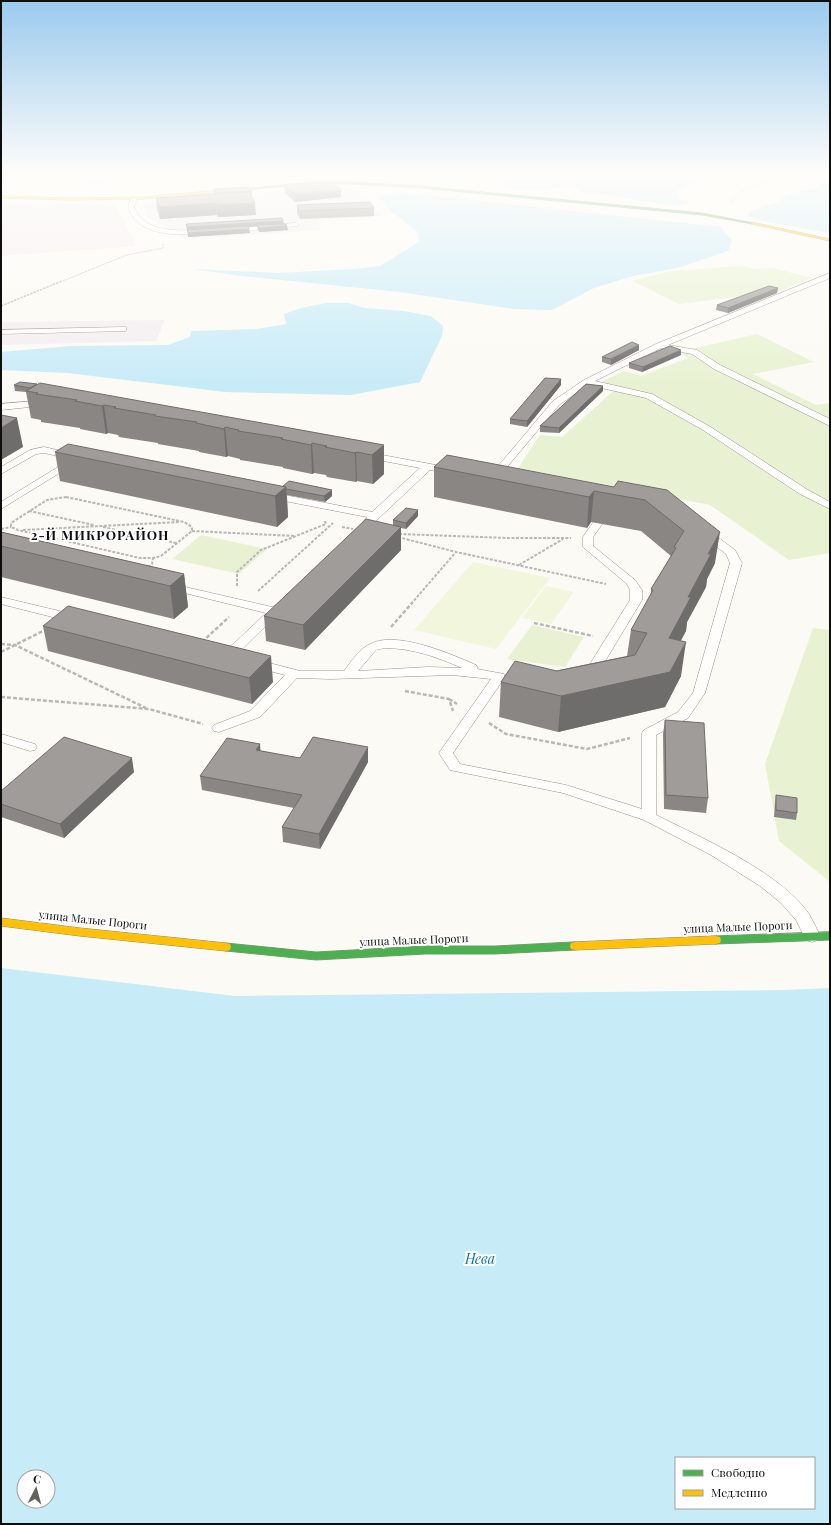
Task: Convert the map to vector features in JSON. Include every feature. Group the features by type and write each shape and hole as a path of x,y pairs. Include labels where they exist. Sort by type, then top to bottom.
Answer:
{"street":[{"name":"улица Малые Пороги","path":"1,922 80,932 316,956 425,950 495,950 830,936"}],"lane":[{"path":"494,477 556,403 587,382 659,346 830,275"},
{"path":"1,332 123,329"},
{"path":"659,346 694,352 717,367 830,423"},
{"path":"587,382 649,396 706,428 804,492 830,506"},
{"path":"1,410 57,403"},
{"path":"1,471 33,452 44,450 83,458 1,506"},
{"path":"358,454 463,473"},
{"path":"359,531 427,466"},
{"path":"482,476 509,480"},
{"path":"256,492 375,516"},
{"path":"576,681 590,675 636,600 636,590 631,582 588,548 588,537 598,523"},
{"path":"649,817 649,732 683,715 699,694 736,563 731,552 695,524"},
{"path":"156,584 275,611"},
{"path":"1,600 86,621"},
{"path":"228,656 286,601"},
{"path":"348,675 373,646 389,643 444,656 482,673"},
{"path":"214,653 306,675 348,675 452,670 482,673 506,678 473,714 446,753 456,767 566,789 649,817 763,879 790,902 808,924 812,936"},
{"path":"219,728 255,714 294,673"},
{"path":"1,738 30,747"}],"path":[{"path":"1,306 127,255 158,250 163,248 165,243"},
{"path":"11,527 12,523 47,500 66,497 184,522 192,527 192,531"},
{"path":"237,572 261,550 326,524 317,504"},
{"path":"200,644 346,510"},
{"path":"29,511 176,544"},
{"path":"18,530 184,522"},
{"path":"1,529 11,527 18,530 140,558 153,558 161,556 192,531 296,536"},
{"path":"588,537 507,538 398,535 456,552 636,590"},
{"path":"518,565 564,538"},
{"path":"373,646 456,552"},
{"path":"146,569 152,564 153,558"},
{"path":"1,652 71,617"},
{"path":"534,623 611,640"},
{"path":"1,644 15,645 149,709 219,728"},
{"path":"404,690 449,699 506,734 587,749 649,732"},
{"path":"1,697 149,709"},
{"path":"449,699 460,732"}],"shaded area":[{"path":"1,243 135,243 137,246 1,256"},
{"path":"165,320 156,341 1,345 1,322"}],"green space":[{"path":"744,266 753,269 773,268 812,278 777,292 767,289 751,295 679,304 632,281 671,271"},
{"path":"757,334 814,362 753,374 816,405 830,403 830,553 789,560 710,505 518,468 540,435 562,437 618,387 601,382 624,371 641,376 688,358 682,354 692,349"},
{"path":"201,535 267,549 239,574 172,559"},
{"path":"473,562 550,578 496,649 414,630"},
{"path":"546,586 574,592 551,624 522,618"},
{"path":"532,625 584,637 565,667 507,659"},
{"path":"813,628 830,630 830,882 779,841 765,764"}],"water":[{"path":"417,243 731,243 728,251 677,268 633,276 594,288 552,310 514,309 400,292 241,276 193,269 278,273 354,269 380,266"},
{"path":"327,303 348,303 365,308 403,311 431,316 443,326 442,336 420,382 351,395 225,392 68,373 1,370 1,352 71,346 168,345 190,337 191,331 257,329 286,324 284,314 301,308"},
{"name":"Нева","path":"1,968 235,996 784,990 830,988 830,1524 1,1524"}],"building":[{"path":"769,286 778,288 728,308 717,305"},
{"path":"632,342 639,345 611,359 602,357"},
{"path":"670,346 681,350 643,367 629,363"},
{"path":"545,378 561,379 527,421 510,419"},
{"path":"20,382 37,384 30,388 14,385"},
{"path":"40,383 384,445 372,455 355,453 312,443 311,445 281,439 283,438 238,431 239,430 225,427 224,429 196,423 197,422 155,416 156,415 114,408 116,407 102,406 26,391"},
{"path":"586,384 603,386 559,428 540,426"},
{"path":"1,415 17,418 1,428"},
{"path":"68,444 286,487 275,496 55,452"},
{"path":"447,455 614,487 618,481 667,490 720,532 708,554 711,554 688,597 691,597 669,638 686,642 670,672 561,696 501,682 515,661 557,671 635,655 647,633 631,630 653,590 651,589 676,548 674,547 684,531 645,500 594,491 589,497 434,467"},
{"path":"289,481 332,490 324,496 286,489 286,487 283,486"},
{"path":"406,508 418,510 406,523 393,520"},
{"path":"366,519 401,527 303,625 264,616"},
{"path":"1,532 184,574 170,586 1,546"},
{"path":"68,606 271,656 249,678 43,626"},
{"path":"665,720 704,723 708,798 666,795"},
{"path":"64,737 132,758 60,824 1,804 1,791"},
{"path":"313,737 368,747 319,834 282,827 302,795 200,776 227,738 260,744 256,750 300,758"},
{"path":"776,795 797,798 797,813 776,810"}],"traffic: fast":[{"path":"716,940 830,936"},
{"path":"226,947 316,956 425,950 495,950 575,946"}],"traffic: slow":[{"path":"1,922 80,932 226,947"},
{"path":"575,946 716,940"}],"district":[{"name":"2-Й МИКРОРАЙОН","path":"100,535"}]}
